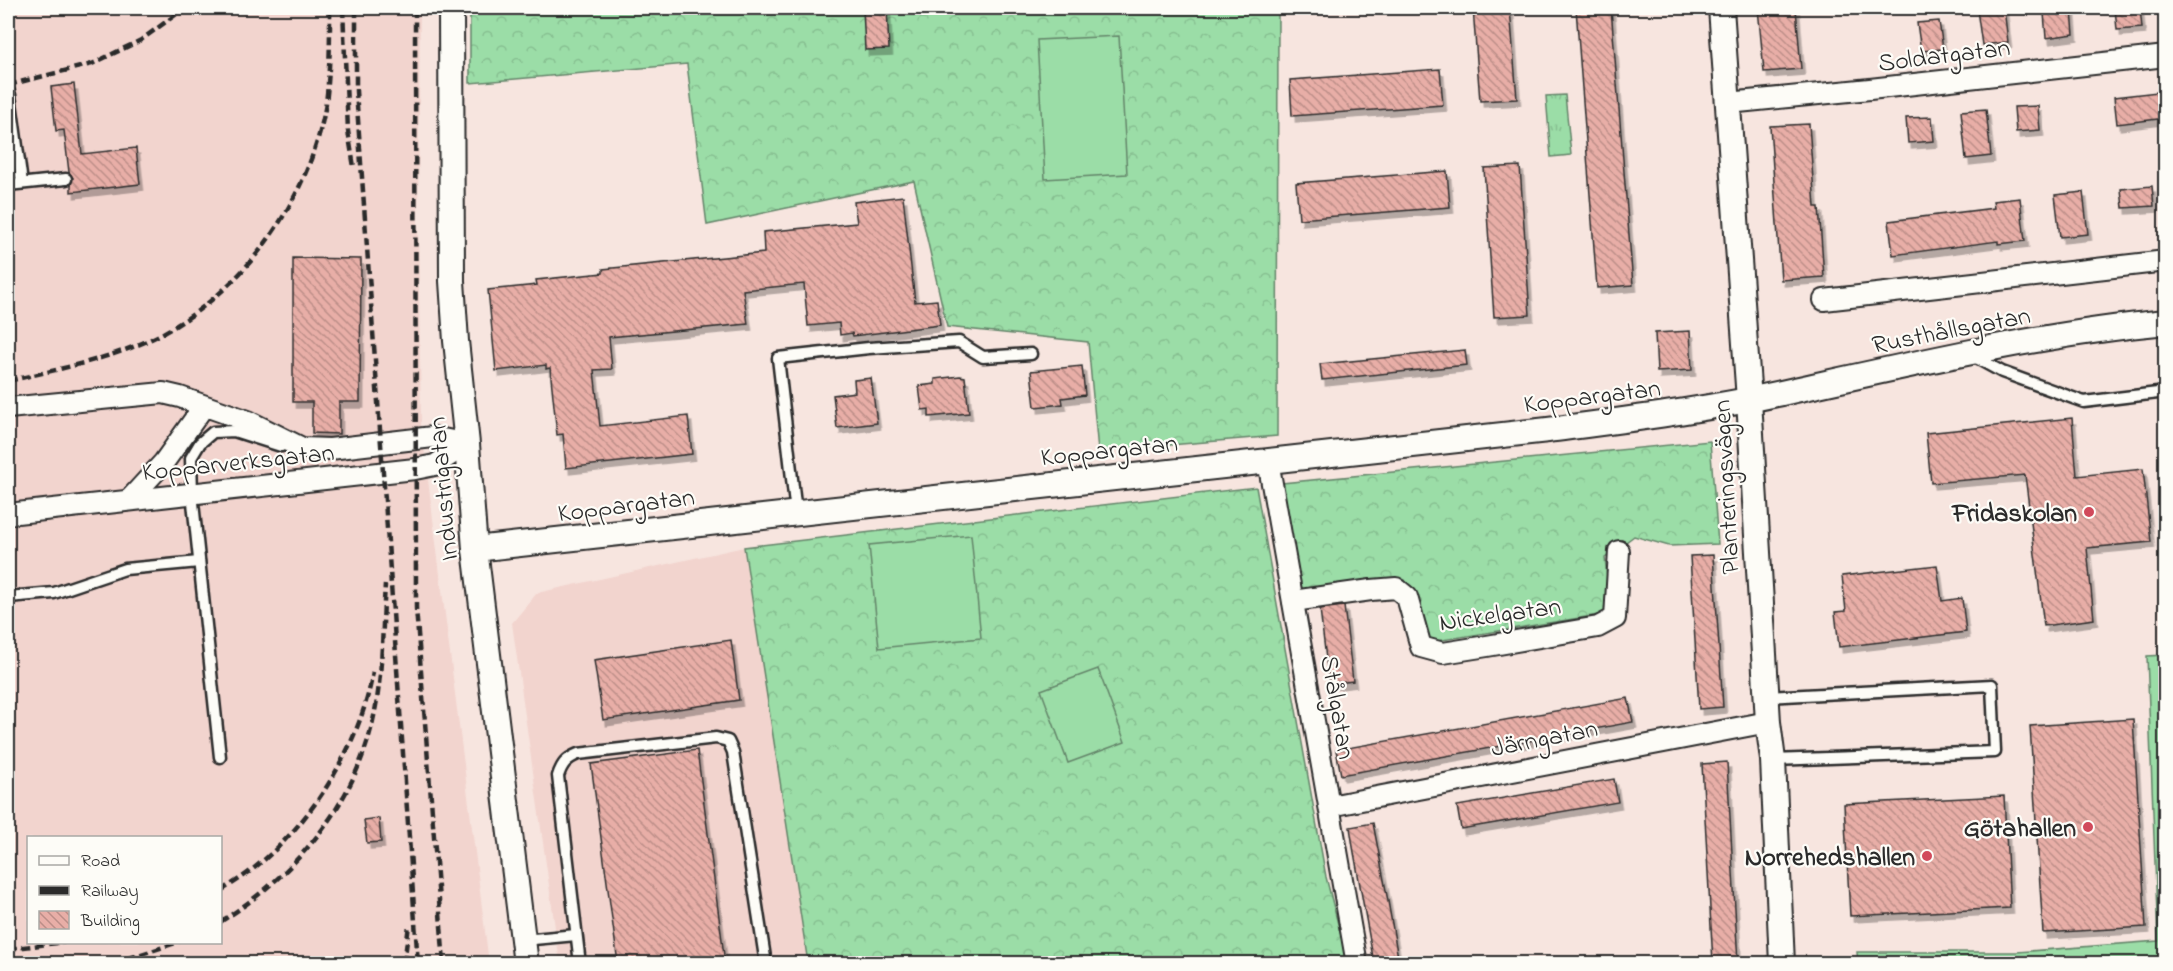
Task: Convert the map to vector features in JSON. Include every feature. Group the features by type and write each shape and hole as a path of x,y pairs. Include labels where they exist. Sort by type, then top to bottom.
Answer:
{"street":[{"name":"Industrigatan","path":"451,8 452,281 475,549 524,952"},
{"name":"Planteringsvägen","path":"1721,8 1749,399 1766,697 1773,760 1782,963"},
{"name":"Soldatgatan","path":"1728,104 2166,56"},
{"name":"Rusthållsgatan","path":"1824,300 2166,261"},
{"name":"Rusthållsgatan","path":"1749,399 1968,353 2166,322"},
{"path":"8,408 163,393 248,421 302,448 330,449 433,436 467,444"},
{"name":"Koppargatan","path":"475,549 1560,429 1666,415 1749,399"},
{"path":"130,500 164,462 204,406"},
{"name":"Kopparverksgatan","path":"8,514 415,469 435,465 467,444"},
{"name":"Stålgatan","path":"1268,461 1330,806 1346,912 1357,963"},
{"name":"Nickelgatan","path":"1293,601 1396,588 1407,597 1421,647 1443,653 1598,627 1615,618 1619,551"},
{"name":"Järngatan","path":"1330,806 1768,722"}],"lane":[{"path":"8,90 22,183"},
{"path":"8,185 66,179"},
{"path":"796,514 778,358 869,348 959,342 983,357 1031,354"},
{"path":"1968,353 2002,372 2084,402 2166,392"},
{"path":"220,757 192,494 191,458 200,443 213,432 234,431 284,447 302,448"},
{"path":"8,597 54,593 125,569 199,562"},
{"path":"1766,697 1992,685 1995,752 1773,760"},
{"path":"580,963 558,776 562,764 578,754 716,738 728,741 733,752 766,963"},
{"path":"524,952 576,935"}],"shaded area":[{"path":"8,8 420,8 418,223 421,424 489,963 8,963"},
{"path":"744,547 808,963 560,963 512,623 537,593"}],"green space":[{"path":"470,8 1278,8 1277,436 1098,451 1088,342 947,327 914,181 707,225 687,64 470,83"},
{"path":"1119,36 1127,174 1045,179 1037,40"},
{"path":"1565,95 1571,155 1551,157 1546,96"},
{"path":"1710,441 1718,544 1669,546 1634,536 1605,558 1611,613 1430,642 1405,580 1302,593 1282,483"},
{"path":"1256,487 1326,877 1348,963 808,963 744,547"},
{"path":"971,535 981,638 879,648 869,545"},
{"path":"2165,655 2165,963 1858,963 1857,952 2017,952 2158,941 2147,656"},
{"path":"1098,669 1125,742 1068,763 1041,690"}],"building":[{"path":"863,8 887,8 889,49 865,50"},
{"path":"1473,8 1510,8 1517,99 1480,101"},
{"path":"1576,8 1611,8 1633,285 1597,288"},
{"path":"1758,8 1796,8 1801,69 1764,72"},
{"path":"2004,8 2008,42 1982,45 1977,10"},
{"path":"2115,8 2140,8 2142,28 2117,30"},
{"path":"2072,10 2074,34 2046,38 2044,13"},
{"path":"1939,21 1943,49 1921,51 1917,23"},
{"path":"1440,69 1443,105 1292,116 1290,80"},
{"path":"74,84 82,154 136,148 140,184 71,192 73,178 69,172 64,130 56,131 51,87"},
{"path":"2166,91 2166,118 2117,124 2114,97"},
{"path":"2038,106 2040,130 2016,132 2014,107"},
{"path":"1986,109 1991,156 1966,159 1961,111"},
{"path":"1932,117 1934,141 1908,143 1906,118"},
{"path":"1809,124 1815,207 1819,207 1824,277 1781,280 1770,126"},
{"path":"1520,166 1530,315 1494,317 1484,168"},
{"path":"1447,171 1450,207 1299,219 1296,183"},
{"path":"2152,186 2154,206 2123,208 2121,189"},
{"path":"2083,192 2088,234 2060,237 2055,195"},
{"path":"903,196 915,302 937,300 940,325 853,336 852,333 840,335 839,323 808,326 804,284 743,290 748,324 609,337 612,369 594,370 600,426 688,416 692,454 566,468 563,434 557,435 550,368 546,369 546,365 496,371 488,290 537,285 536,280 603,273 603,269 764,253 763,232 857,223 854,202"},
{"path":"2020,198 2025,241 1998,244 1998,241 1893,255 1889,221 1994,208 1993,201"},
{"path":"293,258 361,259 360,402 339,402 339,434 312,433 312,402 293,402"},
{"path":"1690,331 1692,370 1657,372 1655,333"},
{"path":"1465,350 1467,365 1322,380 1320,364"},
{"path":"1082,366 1085,395 1062,398 1063,404 1035,407 1031,371"},
{"path":"965,377 969,413 929,417 929,409 922,410 919,386 935,384 935,379"},
{"path":"871,378 877,423 837,428 833,395 855,392 854,380"},
{"name":"Fridaskolan","path":"2072,418 2077,476 2143,469 2151,542 2087,548 2094,619 2044,626 2025,475 1931,483 1926,433"},
{"path":"1713,555 1723,707 1699,709 1690,556"},
{"path":"1937,565 1942,601 1962,598 1966,632 1839,647 1835,612 1846,611 1842,576"},
{"path":"1344,606 1353,681 1329,684 1320,609"},
{"path":"731,640 739,700 603,720 594,660"},
{"path":"1628,698 1633,722 1341,775 1336,750"},
{"name":"Götahallen","path":"2133,719 2146,927 2043,933 2030,726"},
{"path":"697,750 725,963 618,963 591,764"},
{"path":"1727,762 1738,963 1713,963 1702,764"},
{"path":"1614,779 1618,802 1461,829 1457,806"},
{"name":"Norrehedshallen","path":"2004,796 2010,908 1850,916 1844,804"},
{"path":"379,818 381,842 367,843 364,820"},
{"path":"1373,823 1399,963 1374,963 1350,827"}],"railway":[{"path":"8,85 92,64 141,40 185,8"},
{"path":"8,381 96,360 147,341 180,323 212,300 240,273 287,211 304,176 317,140 326,103 330,56 330,8"},
{"path":"343,8 348,131 354,167"},
{"path":"356,8 356,91 418,964"},
{"path":"415,8 416,608 444,964"},
{"path":"222,921 273,882 297,859 337,807 353,779 365,748 377,700 385,585"},
{"path":"222,890 248,873 274,851 298,826 319,798 338,768 353,736 365,704 373,672"},
{"path":"404,964 409,925"},
{"path":"8,949 49,944"},
{"path":"87,963 129,958 173,944"}],"place":[{"name":"Fridaskolan","path":"2089,512"},
{"name":"Götahallen","path":"2088,827"},
{"name":"Norrehedshallen","path":"1927,856"}]}
